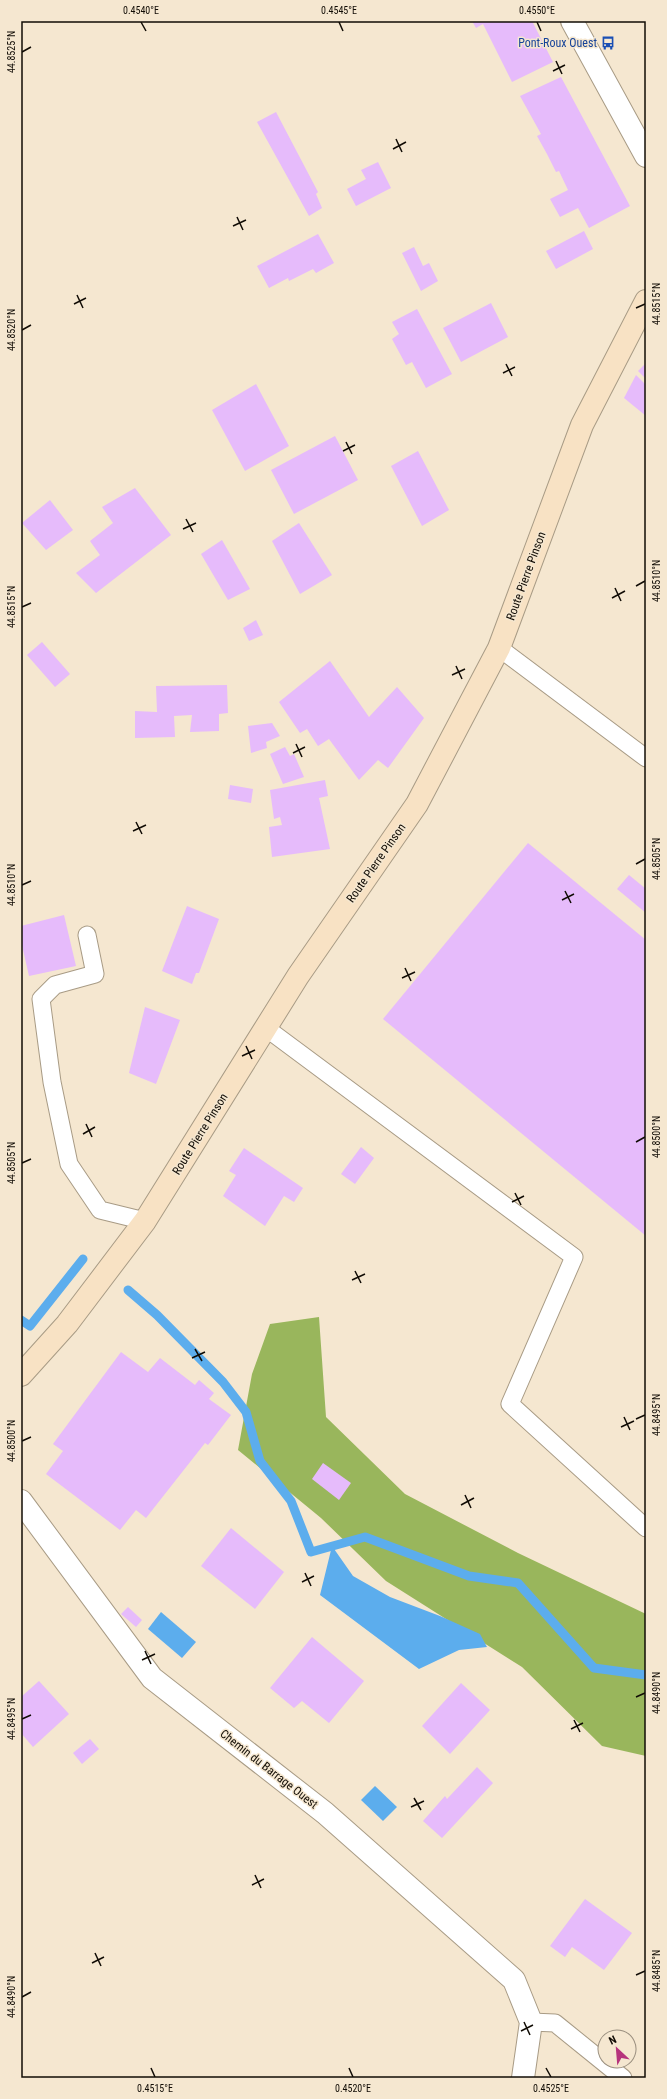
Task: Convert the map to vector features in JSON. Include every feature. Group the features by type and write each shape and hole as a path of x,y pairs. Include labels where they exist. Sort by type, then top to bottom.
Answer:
{"main road":[{"name":"Route Pierre Pinson","path":"21,1375 67,1324 145,1221 298,976 417,804 499,648 582,425 646,301"}],"street":[{"path":"572,21 646,156"},
{"name":"Chemin du Barrage Ouest","path":"21,1501 152,1678 325,1813 514,1980 531,2022"},
{"path":"523,2078 531,2022"}],"lane":[{"path":"499,648 646,758"},
{"path":"88,935 94,974 55,985 41,999 52,1082 69,1164 100,1210 145,1221"},
{"path":"266,1028 574,1257 510,1404 646,1528"},
{"path":"531,2022 555,2022 623,2078"}],"green space":[{"path":"319,1317 326,1417 405,1494 518,1553 646,1614 646,1756 602,1746 522,1667 386,1581 321,1518 238,1450 252,1374 270,1324"}],"water":[{"path":"332,1546 353,1576 390,1597 440,1616 480,1634 487,1647 459,1650 419,1669 320,1595"},
{"path":"161,1612 196,1642 182,1658 148,1629"},
{"path":"375,1786 397,1807 383,1821 361,1800"}],"building":[{"path":"472,21 532,21 553,62 512,82 483,24 476,28"},
{"path":"561,77 630,206 589,228 578,208 560,217 550,199 568,190 559,171 556,172 537,136 541,134 520,96"},
{"path":"276,112 318,192 316,194 322,208 309,216 257,122"},
{"path":"378,162 391,188 356,206 347,189 366,179 361,170"},
{"path":"584,231 593,249 556,269 546,251"},
{"path":"318,234 334,263 316,273 313,269 289,281 288,278 269,288 257,266"},
{"path":"414,247 423,266 429,263 438,281 421,291 402,253"},
{"path":"491,303 508,337 461,362 443,328"},
{"path":"417,309 452,374 426,388 412,362 406,365 392,339 399,334 392,322"},
{"path":"646,363 646,379 638,371"},
{"path":"636,375 646,385 646,416 624,398"},
{"path":"256,384 289,446 245,471 212,410"},
{"path":"335,436 358,480 294,514 271,470"},
{"path":"418,451 449,510 422,526 391,466"},
{"path":"135,488 171,535 96,593 76,573 100,555 90,541 113,523 102,507"},
{"path":"50,500 73,530 46,550 22,523"},
{"path":"299,523 332,575 300,594 272,541"},
{"path":"222,540 250,589 228,600 201,554"},
{"path":"256,620 263,635 249,641 243,628"},
{"path":"42,642 70,674 55,687 27,655"},
{"path":"330,661 369,717 397,687 424,718 388,768 378,760 359,780 329,739 318,746 307,729 300,733 279,702"},
{"path":"227,685 228,713 219,714 219,731 190,732 192,715 174,716 175,737 135,738 135,711 157,712 156,686"},
{"path":"272,723 280,736 266,742 267,748 251,753 248,726"},
{"path":"285,747 290,756 294,754 304,777 283,784 270,754"},
{"path":"325,780 328,796 319,798 330,849 272,857 269,827 282,825 280,817 274,819 270,790"},
{"path":"230,785 253,789 251,803 228,799"},
{"path":"528,843 646,940 646,1236 383,1019"},
{"path":"629,875 646,889 646,913 617,889"},
{"path":"187,906 219,919 199,973 196,973 192,984 162,971"},
{"path":"64,915 76,966 29,976 21,941 21,926"},
{"path":"145,1007 180,1020 156,1084 129,1073"},
{"path":"361,1147 374,1158 355,1184 341,1174"},
{"path":"244,1148 303,1188 294,1202 284,1196 265,1226 223,1196 236,1175 229,1171"},
{"path":"121,1352 148,1372 160,1358 195,1385 199,1380 214,1393 209,1399 231,1415 208,1445 205,1443 146,1518 136,1510 120,1530 46,1474 63,1451 53,1444"},
{"path":"323,1463 351,1483 339,1500 312,1479"},
{"path":"231,1528 284,1572 255,1609 201,1566"},
{"path":"128,1607 142,1620 136,1627 121,1614"},
{"path":"312,1637 364,1681 329,1723 302,1701 294,1708 270,1688"},
{"path":"39,1681 69,1714 33,1747 21,1733 21,1697"},
{"path":"461,1683 490,1710 450,1754 422,1726"},
{"path":"90,1739 99,1749 82,1764 73,1753"},
{"path":"477,1767 493,1783 442,1838 423,1821 445,1796 447,1799"},
{"path":"585,1899 632,1933 604,1970 572,1947 565,1957 550,1946"}],"waterway":[{"path":"21,1320 30,1326 83,1259"},
{"path":"128,1290 157,1315 223,1382 246,1412 260,1461 291,1501 311,1552 365,1537 469,1576 518,1583 594,1668 646,1675"}],"place":[{"name":"Pont-Roux Ouest","path":"608,43"}]}
